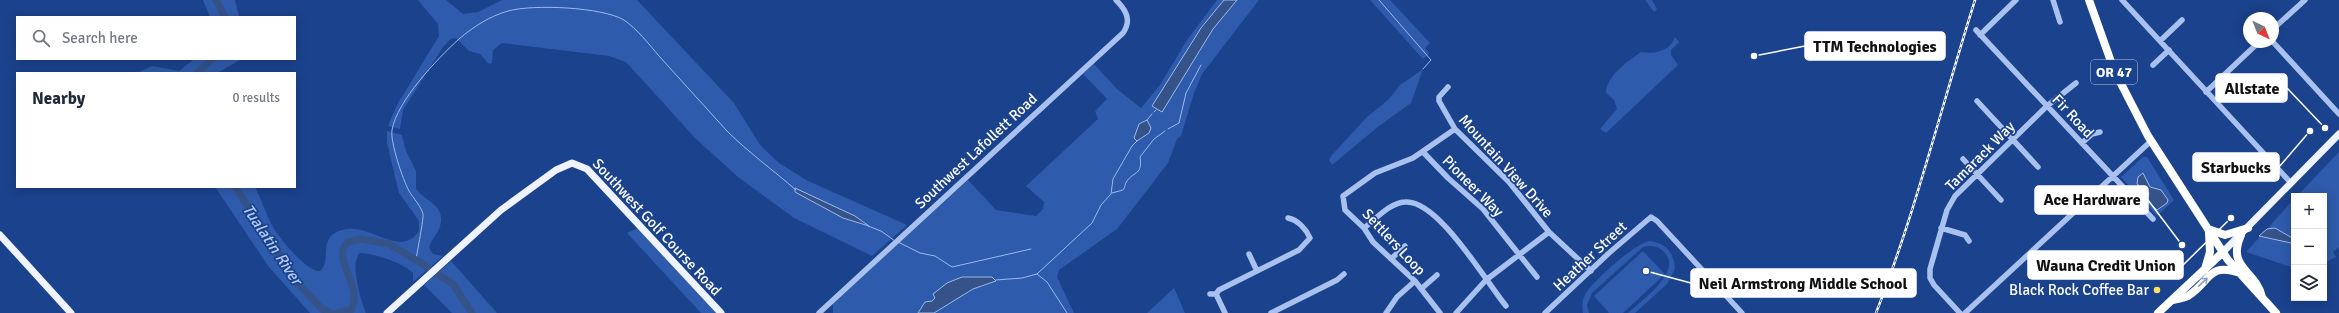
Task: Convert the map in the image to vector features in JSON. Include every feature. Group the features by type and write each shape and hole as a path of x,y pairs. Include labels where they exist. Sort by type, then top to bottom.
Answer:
{"highway":[{"name":"OR 47","path":"2089,0 2114,70 2151,141 2223,252 2276,313"},
{"path":"2205,269 2211,248 2208,229 2225,235 2248,228"},
{"path":"2241,235 2236,256 2239,263 2260,286 2262,298"},
{"path":"2158,313 2223,252"},
{"path":"2171,301 2188,296 2211,274 2220,269 2240,273"}],"main road":[{"path":"2223,252 2339,134"},
{"name":"Southwest Golf Course Road","path":"387,313 494,216 559,167 569,164 581,165 598,180 720,313"},
{"path":"0,235 71,313"}],"street":[{"name":"Southwest Lafollett Road","path":"819,313 1122,33 1127,24 1127,16 1116,0"},
{"path":"1980,35 2016,0"},
{"path":"2053,0 2060,22"},
{"path":"2122,0 2291,183"},
{"path":"2279,24 2305,0"},
{"path":"2160,41 2182,20"},
{"name":"Fir Road","path":"1976,30 2153,219"},
{"path":"2206,92 2253,48"},
{"path":"2278,48 2339,114"},
{"path":"2153,64 2169,50"},
{"name":"Tamarack Way","path":"1960,313 1930,278 1930,269 1947,210 1955,196 1976,174 2047,106 2076,83"},
{"name":"Mountain View Drive","path":"1448,87 1439,97 1439,101 1455,129 1509,182 1549,232 1591,271"},
{"path":"1977,101 2038,167"},
{"name":"Settlers Loop","path":"1440,313 1415,281 1373,242 1364,228 1345,210 1343,196 1375,173 1404,163 1423,152 1455,129"},
{"path":"2082,143 2092,134 2100,132"},
{"path":"1965,313 2151,141"},
{"name":"Pioneer Way","path":"1423,152 1448,178 1483,209 1537,277"},
{"path":"1963,159 2001,200"},
{"path":"1364,228 1392,206 1407,202 1419,205 1454,235 1506,306"},
{"name":"Heather Street","path":"1546,313 1651,217 1657,221 1742,313"},
{"path":"1225,313 1213,294 1299,250 1310,238 1294,219 1288,218"},
{"path":"1941,228 1965,235 1969,241"},
{"path":"1456,313 1486,280 1549,232"},
{"path":"1391,260 1405,246"},
{"path":"1249,254 1257,271"},
{"path":"1271,313 1337,280 1344,274"},
{"path":"1421,289 1437,275"},
{"path":"1386,313 1397,297 1415,281"}],"shaded area":[{"path":"203,0 235,0 239,16 210,16"},
{"path":"418,0 446,0 463,14 478,12 502,0 637,0 734,103 760,145 779,163 808,181 907,225 872,256 794,218 738,177 696,139 626,62 609,56 502,43 493,50 492,63 489,64 480,54 469,51 456,38 451,39 443,47 403,110 400,129 388,126 397,105 439,36 438,24"},
{"path":"1217,0 1259,0 1202,74 1194,93 1181,136 1177,139 1168,163 1117,229 1059,270 1057,277 1074,313 934,313 973,289 992,283 992,277 974,278 932,301 925,302 918,313 833,313 833,303 968,180 996,210 1036,216 1043,209 1044,202 1026,186 1098,119 1095,111 1107,99 1083,74 1094,64 1117,89 1141,108 1160,85 1187,40"},
{"path":"1224,0 1237,0 1213,29 1162,112 1152,106 1201,28"},
{"path":"1370,0 1390,0 1430,43 1425,48 1429,54 1423,59"},
{"path":"1645,0 1652,0 1657,9 1654,12"},
{"path":"1675,37 1679,42 1671,50 1671,55 1678,65 1606,133 1600,129 1617,109 1614,100 1606,93 1607,87 1614,75 1624,64 1641,52 1651,53 1661,51 1673,42"},
{"path":"193,60 240,60 219,72 139,72 152,66 179,71"},
{"path":"1423,69 1411,103 1379,126 1332,165 1329,160 1332,155 1367,117 1388,100 1400,85"},
{"path":"1147,120 1151,128 1149,133 1137,141 1134,138 1139,124"},
{"path":"387,131 402,135 406,151 416,171 416,189 439,210 441,215 438,231 429,248 433,254 443,256 413,282 413,273 409,269 380,257 360,253 357,258 356,273 361,300 366,313 310,313 269,267 216,188 256,188 276,232 281,239 308,267 320,271 325,262 328,241 335,233 347,229 358,229 391,241 401,242 411,239 419,231 419,221 399,193 387,143"},
{"path":"2339,152 2339,247 2333,252 2336,257 2327,262 2327,193 2300,193"},
{"path":"2143,157 2147,157 2174,200 2157,216 2121,177"},
{"path":"2143,173 2150,187 2161,190 2168,200 2167,203 2157,210 2147,200 2149,193 2137,184 2138,177"},
{"path":"795,188 855,216 869,226 843,218 795,192"},
{"path":"2291,202 2291,267 2246,252"},
{"path":"638,228 718,313 701,313 627,233"},
{"path":"2275,228 2291,237 2291,243 2259,236 2267,229"},
{"path":"1649,241 1664,246 1671,253 1675,269 1667,284 1635,313 1628,313 1658,286 1668,269 1669,261 1663,251 1655,247 1643,247 1592,293 1587,305 1589,313 1583,313 1582,304 1584,297 1596,281 1624,256"},
{"path":"1643,251 1665,274 1623,313 1609,313 1594,296"},
{"path":"451,261 497,313 452,313 424,285"},
{"path":"962,277 992,277 996,281 973,289 934,313 918,313 925,302 932,301 935,298 933,294 947,283"},
{"path":"1174,288 1185,313 1147,313"}],"waterway":[{"name":"Tualatin River","path":"216,0 224,16"},
{"path":"1379,0 1431,60 1423,69"},
{"path":"416,260 423,214 419,205 409,191 398,161 392,136 395,119 401,106 419,81 459,39 488,19 508,11 550,7 567,8 600,12 624,20 643,37 735,139 796,190"},
{"name":"Tualatin River","path":"198,72 211,60"},
{"path":"1168,129 1179,123 1186,93 1201,65"},
{"path":"1147,120 1152,114"},
{"path":"1112,193 1123,190 1126,182 1139,170 1141,163 1140,157 1154,139 1165,131"},
{"path":"996,280 1022,278 1037,274 1092,223 1101,205 1111,194 1113,179 1132,146 1137,141"},
{"name":"Tualatin River","path":"236,188 276,248 291,276 322,309 331,313"},
{"path":"868,226 881,231 895,241"},
{"name":"Tualatin River","path":"337,313 351,310 354,301 351,282 344,264 343,249 348,242 361,239 389,244 453,284 472,313"},
{"path":"898,242 920,253 935,256 952,267 1031,249"},
{"path":"1037,274 1047,282 1067,313"}],"railway":[{"path":"1876,313 1904,236 1975,0"}],"place":[{"name":"TTM Technologies","path":"1754,56"},
{"name":"Allstate","path":"2325,128"},
{"name":"Starbucks","path":"2310,131"},
{"name":"Wauna Credit Union","path":"2231,218"},
{"name":"Ace Hardware","path":"2182,245"},
{"name":"Neil Armstrong Middle School","path":"1646,271"},
{"name":"Black Rock Coffee Bar","path":"2157,290"}]}
